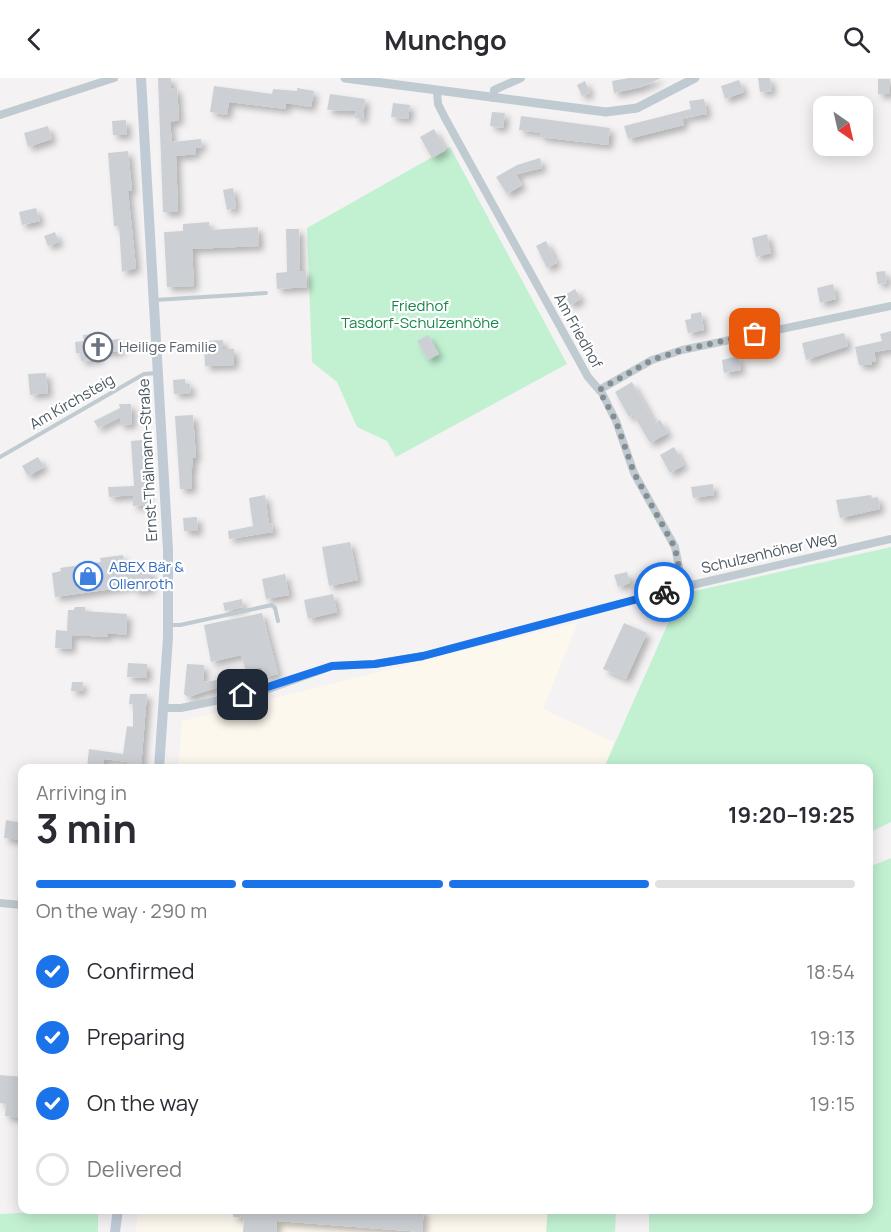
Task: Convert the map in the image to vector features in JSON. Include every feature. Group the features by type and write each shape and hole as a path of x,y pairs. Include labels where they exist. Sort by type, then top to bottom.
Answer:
{"main road":[{"name":"Ernst-Thälmann-Straße","path":"141,78 168,550 168,625 159,764"},
{"path":"116,1232 118,1214"}],"street":[{"path":"0,115 114,78"},
{"path":"345,78 437,92 606,112 638,108 695,78"},
{"path":"493,98 494,90 521,78"},
{"name":"Am Friedhof","path":"437,92 438,104 445,118 588,377 599,390 616,421 634,473 675,548 683,587"},
{"path":"599,390 652,360 682,350 891,306"},
{"name":"Schulzenhöher Weg","path":"164,708 181,708 263,691 332,666 375,664 423,656 683,587 891,538"},
{"path":"0,903 18,905"}],"lane":[{"path":"154,300 266,293"},
{"name":"Am Kirchsteig","path":"0,457 144,374 158,373"},
{"path":"168,625 180,625 272,605 278,621"}],"shaded area":[{"path":"578,622 543,709 614,742 606,764 178,764 182,721"},
{"path":"138,1214 548,1214 546,1232 136,1232"}],"green space":[{"name":"Friedhof Tasdorf-Schulzenhöhe","path":"450,147 567,364 396,457 387,441 357,427 337,382 312,362 307,228"},
{"path":"891,547 891,822 873,831 873,764 606,764 681,594"},
{"path":"891,858 891,1232 649,1232 649,1214 873,1214 873,865"},
{"path":"0,1214 98,1214 98,1232 0,1232"},
{"path":"548,1214 616,1214 615,1232 546,1232"}],"building":[{"path":"158,78 171,78 171,89 177,88 179,120 170,122 172,142 201,139 202,147 195,148 196,154 176,156 178,212 163,212"},
{"path":"629,78 661,78 641,87 614,93 612,81"},
{"path":"758,78 770,78 772,91 760,92"},
{"path":"878,79 890,79 890,94 878,94"},
{"path":"739,80 744,92 725,99 721,86"},
{"path":"585,81 590,93 582,96 577,85"},
{"path":"214,86 272,94 273,89 297,91 297,88 314,91 311,107 286,103 286,109 229,102 227,115 210,112"},
{"path":"330,94 365,99 363,119 355,118 356,111 327,110"},
{"path":"704,99 707,114 682,118 684,125 628,139 624,126 691,109 689,101"},
{"path":"393,103 410,105 408,119 391,117"},
{"path":"492,112 505,113 503,128 490,126"},
{"path":"521,116 610,128 608,145 540,137 541,133 519,130"},
{"path":"126,120 127,135 113,135 112,121"},
{"path":"48,126 52,139 28,147 24,133"},
{"path":"434,129 446,150 432,158 420,137"},
{"path":"128,151 132,190 128,191 136,268 122,272 119,226 114,226 108,153"},
{"path":"540,158 542,168 516,174 522,185 507,194 496,177 517,165"},
{"path":"233,188 236,208 227,210 223,190"},
{"path":"36,208 40,221 22,225 19,212"},
{"path":"209,222 210,230 258,227 259,246 192,249 194,286 167,287 164,232 183,231 183,224"},
{"path":"286,229 299,229 300,271 306,271 307,287 277,289 276,273 287,272"},
{"path":"55,232 59,242 48,246 44,236"},
{"path":"767,234 771,253 756,257 752,238"},
{"path":"546,241 557,263 547,268 536,246"},
{"path":"885,271 887,283 878,284 876,272"},
{"path":"833,284 836,299 820,303 817,288"},
{"path":"575,289 581,299 570,305 565,295"},
{"path":"701,312 704,330 688,333 685,320 691,319 691,314"},
{"path":"891,331 891,349 874,352 876,361 871,362 872,365 859,365 855,347 882,341 880,334"},
{"path":"844,333 848,346 806,360 802,343"},
{"name":"Heilige Familie","path":"97,334 97,341 120,339 121,351 99,353 100,359 81,361 80,353 76,353 75,342 84,341 83,335"},
{"path":"428,335 439,354 428,360 417,341"},
{"path":"223,340 223,349 234,349 234,365 205,366 204,341"},
{"path":"738,356 741,370 724,373 722,360"},
{"path":"46,373 48,393 30,395 28,374"},
{"path":"185,379 185,384 190,384 191,393 174,394 173,380"},
{"path":"632,382 655,423 660,420 668,433 650,443 633,414 629,417 615,392"},
{"path":"119,404 131,404 132,424 120,425 120,417 98,428 94,421 120,408"},
{"path":"193,415 196,458 192,458 192,489 180,489 175,416"},
{"path":"143,440 147,505 133,506 133,495 109,497 108,487 134,486 131,441"},
{"path":"674,447 684,465 670,473 660,455"},
{"path":"38,457 44,467 28,476 22,466"},
{"path":"713,484 714,495 693,498 691,487"},
{"path":"265,495 269,524 272,523 273,532 229,539 228,531 253,526 249,498"},
{"path":"871,495 872,498 878,497 880,509 840,518 836,500"},
{"path":"197,517 198,531 184,531 183,518"},
{"path":"350,542 358,580 329,586 322,547"},
{"name":"ABEX Bär & Ollenroth","path":"123,555 126,574 151,570 151,589 135,591 134,586 55,597 52,573 61,571 60,568 101,562 100,558"},
{"path":"627,572 630,583 618,587 614,575"},
{"path":"285,574 289,595 266,599 262,579"},
{"path":"333,594 337,612 308,619 304,600"},
{"path":"242,599 243,607 225,611 223,603"},
{"path":"75,607 85,607 85,611 127,614 126,635 108,633 108,637 72,635 71,649 55,648 56,630 67,631 68,610 74,610"},
{"path":"262,613 278,674 265,677 262,667 246,671 241,655 211,662 204,625"},
{"path":"624,623 647,633 626,679 603,669"},
{"path":"128,663 147,664 147,678 127,677"},
{"path":"187,664 204,665 203,682 217,680 219,687 188,697 184,694"},
{"path":"72,682 83,682 82,691 71,691"},
{"path":"130,694 147,694 141,764 128,764 128,762 104,759 103,764 87,764 89,749 123,754 127,726 133,727 133,704 129,704"},
{"path":"6,820 18,822 18,840 4,838"},
{"path":"0,1075 18,1077 18,1118 5,1116 6,1104 0,1103"},
{"path":"233,1214 424,1214 422,1232 277,1221 276,1232 243,1232 244,1218 233,1217"}],"way so far":[{"path":"664,592 683,587 675,548 634,473 616,421 599,390 652,360 682,350 755,334"}],"place":[{"name":"Heilige Familie","path":"98,347"},
{"name":"ABEX Bär & Ollenroth","path":"88,576"}],"route":[{"path":"243,695 263,691 332,666 375,664 423,656 664,592"}]}
